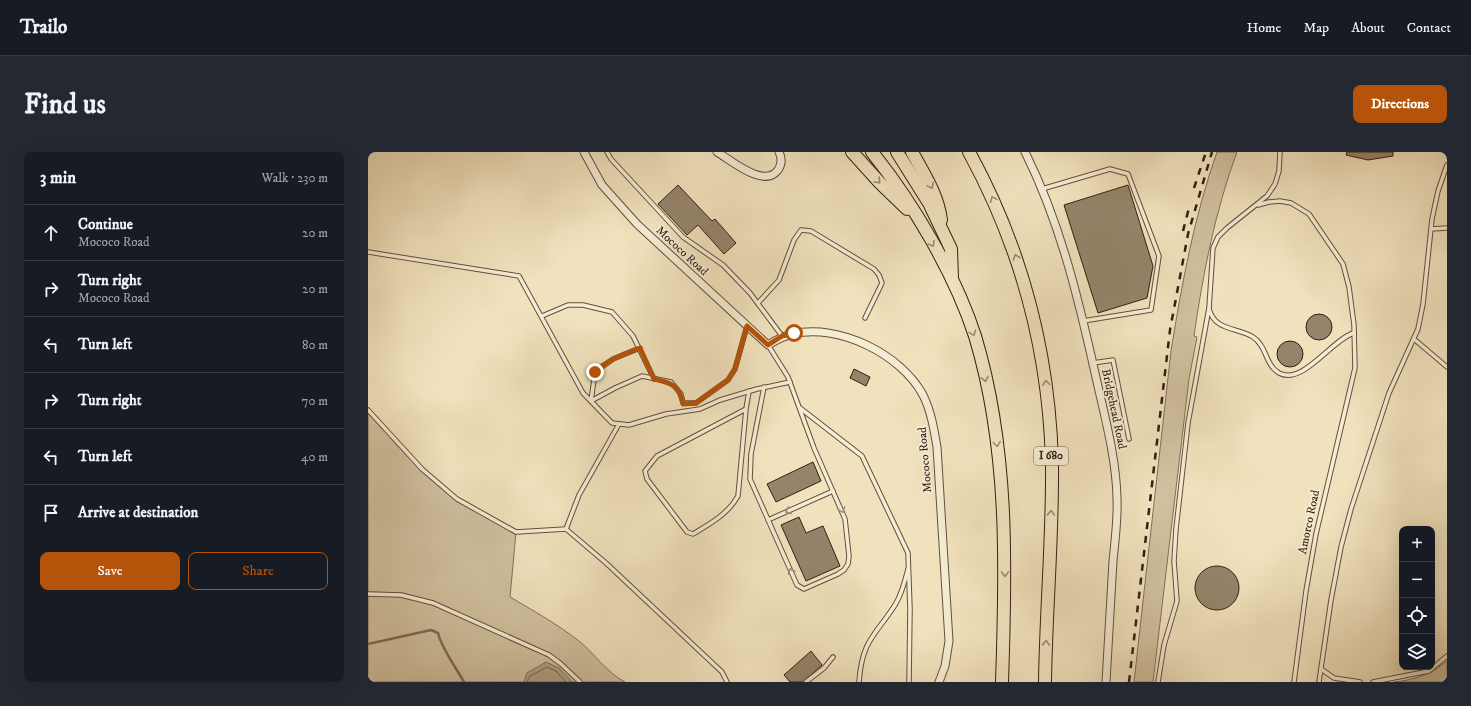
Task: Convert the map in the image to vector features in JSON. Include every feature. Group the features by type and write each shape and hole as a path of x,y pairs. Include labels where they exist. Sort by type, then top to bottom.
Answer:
{"highway":[{"path":"852,152 880,183 918,219"},
{"path":"872,152 898,187 918,219 952,282 974,335 991,406 999,459 1004,513 1005,574 1002,682"},
{"path":"897,152 917,183 952,249 952,282"},
{"path":"912,152 939,205 942,230"},
{"name":"I 680","path":"969,152 994,202 1018,263 1035,326 1046,385 1050,427 1052,481 1045,682"}],"street":[{"name":"Mococo Road","path":"584,152 602,185 637,224 768,345 782,336 794,333 811,332 852,339 873,348 889,358 914,382 923,395 933,420 937,447 949,630 948,653 939,682"},
{"path":"717,152 752,173 763,177 772,176 778,170 781,162 779,152"},
{"name":"Bridgehead Road","path":"1025,152 1042,189 1066,259 1093,363 1112,459 1117,498 1106,682"}],"lane":[{"path":"607,152 611,159 683,237 723,265 758,303 782,336"},
{"path":"1158,682 1164,645 1177,600 1174,561 1176,529 1188,424 1208,308 1213,248 1218,237 1257,206 1267,196 1275,184 1279,171 1280,152"},
{"path":"1319,682 1335,575 1351,509 1393,380 1414,339 1423,304 1431,229 1438,191 1447,165"},
{"path":"1042,189 1110,169 1128,174 1160,256 1151,310 1083,321"},
{"name":"Amorco Road","path":"1257,206 1269,202 1280,201 1291,203 1309,214 1343,264 1349,286 1354,333 1355,368 1316,534 1306,591 1294,682"},
{"path":"1431,229 1447,228"},
{"path":"758,303 779,280 794,240 801,230 811,231 874,269 879,275 882,283 865,318"},
{"path":"368,252 519,276 583,393 612,423 629,425 666,414 700,409 720,400 749,391 790,382"},
{"path":"542,316 568,305 598,308 612,312 634,336 654,379"},
{"path":"1208,308 1211,318 1216,323 1240,331 1260,342 1275,370 1283,375 1298,374 1314,363 1341,339 1354,333"},
{"path":"591,401 642,376 671,382 681,394 683,404 696,403 728,380 735,369 747,326"},
{"path":"1414,339 1447,367"},
{"path":"764,387 751,454 750,479 797,585 804,589 838,574 844,570 848,564 849,556 845,519 814,448 790,382 778,358 768,345"},
{"path":"591,401 595,372 601,366 613,359 640,348"},
{"path":"1093,363 1113,360 1129,439"},
{"path":"746,409 657,456 645,471 647,479 687,532 692,534 709,524 732,507 738,496 749,391"},
{"path":"800,408 862,456 908,553 909,682"},
{"path":"368,410 422,469 457,499 516,532 566,529 606,563 722,672 727,682"},
{"path":"566,529 579,495 618,424"},
{"path":"768,520 834,491"},
{"path":"859,682 866,647 901,594 909,566"},
{"path":"368,594 401,596 433,603 548,655 561,664 580,682"},
{"path":"1373,682 1429,671 1447,656"},
{"path":"806,682 824,668 833,657"},
{"path":"1321,668 1334,678 1360,682"}],"shaded area":[{"path":"1217,152 1237,152 1216,220 1206,266 1194,336 1197,337 1189,379 1153,682 1134,682 1171,351 1195,226"},
{"path":"368,410 422,469 457,499 516,532 510,597 571,635 585,646 612,674 625,682 368,682"},
{"path":"1447,661 1447,682 1394,682 1422,676"}],"water":[{"path":"546,662 559,668 572,682 524,682 527,673"}],"building":[{"path":"1347,152 1393,152 1393,156 1368,160 1346,155"},
{"path":"678,185 712,221 715,219 736,243 724,254 698,225 687,235 658,204"},
{"path":"1128,185 1153,266 1147,298 1098,313 1064,205"},
{"path":"1319,314 1328,318 1332,327 1328,336 1319,340 1310,336 1306,327 1310,318"},
{"path":"1290,341 1299,345 1303,354 1299,363 1290,367 1281,363 1277,354 1281,345"},
{"path":"854,369 870,377 866,386 850,378"},
{"path":"813,462 821,481 776,502 767,484"},
{"path":"799,517 806,533 823,526 840,566 806,581 781,525"},
{"path":"1213,566 1221,566 1233,572 1239,584 1239,592 1233,604 1221,610 1213,610 1201,604 1195,592 1195,584 1201,572"},
{"path":"811,651 822,665 803,682 790,682 784,675"}],"waterway":[{"path":"368,644 431,630 438,633 445,651 464,682"}],"railway":[{"path":"1194,188 1206,152"},
{"path":"1129,682 1170,330 1188,234 1212,152"},
{"path":"1183,231 1190,204"}],"route":[{"path":"595,372 601,366 613,359 640,348 654,379 671,382 681,394 683,404 696,403 728,380 735,369 747,326 768,345 782,336 794,333"}]}
